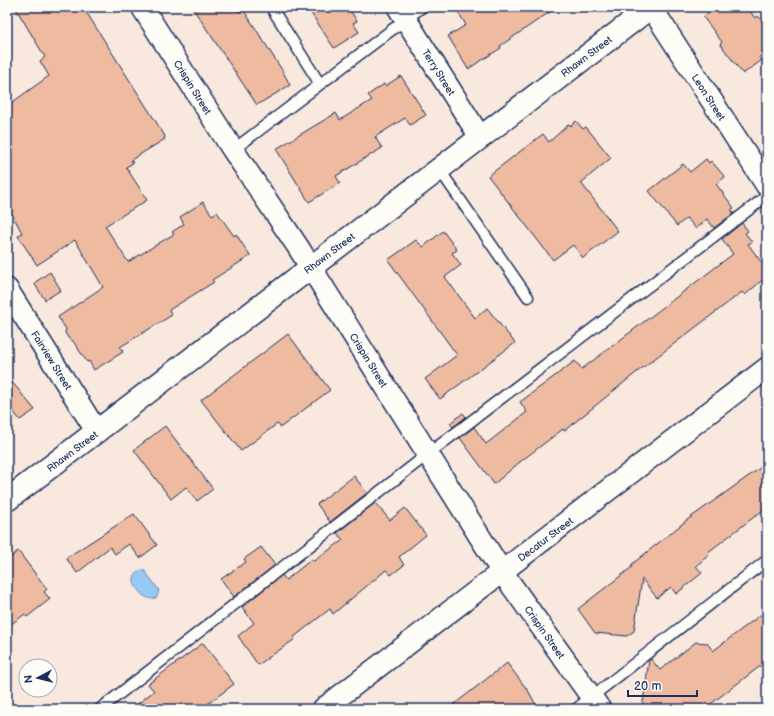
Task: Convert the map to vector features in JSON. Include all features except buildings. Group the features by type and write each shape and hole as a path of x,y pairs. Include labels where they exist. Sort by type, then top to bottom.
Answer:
{"main road":[{"name":"Rhawn Street","path":"7,500 651,7"}],"street":[{"name":"Crispin Street","path":"142,7 310,267 502,572 589,705"},
{"name":"Leon Street","path":"651,7 767,186"},
{"name":"Terry Street","path":"402,13 480,137"},
{"name":"Fairview Street","path":"7,289 97,432"},
{"name":"Decatur Street","path":"323,709 767,368"}],"lane":[{"path":"271,7 320,84"},
{"path":"233,150 320,84 402,13 422,7"},
{"path":"439,169 528,297"},
{"path":"100,709 428,454 767,196"},
{"path":"589,705 767,560"}],"water":[{"path":"141,570 145,571 159,590 157,597 152,599 147,598 138,590 134,579 136,574"}]}
